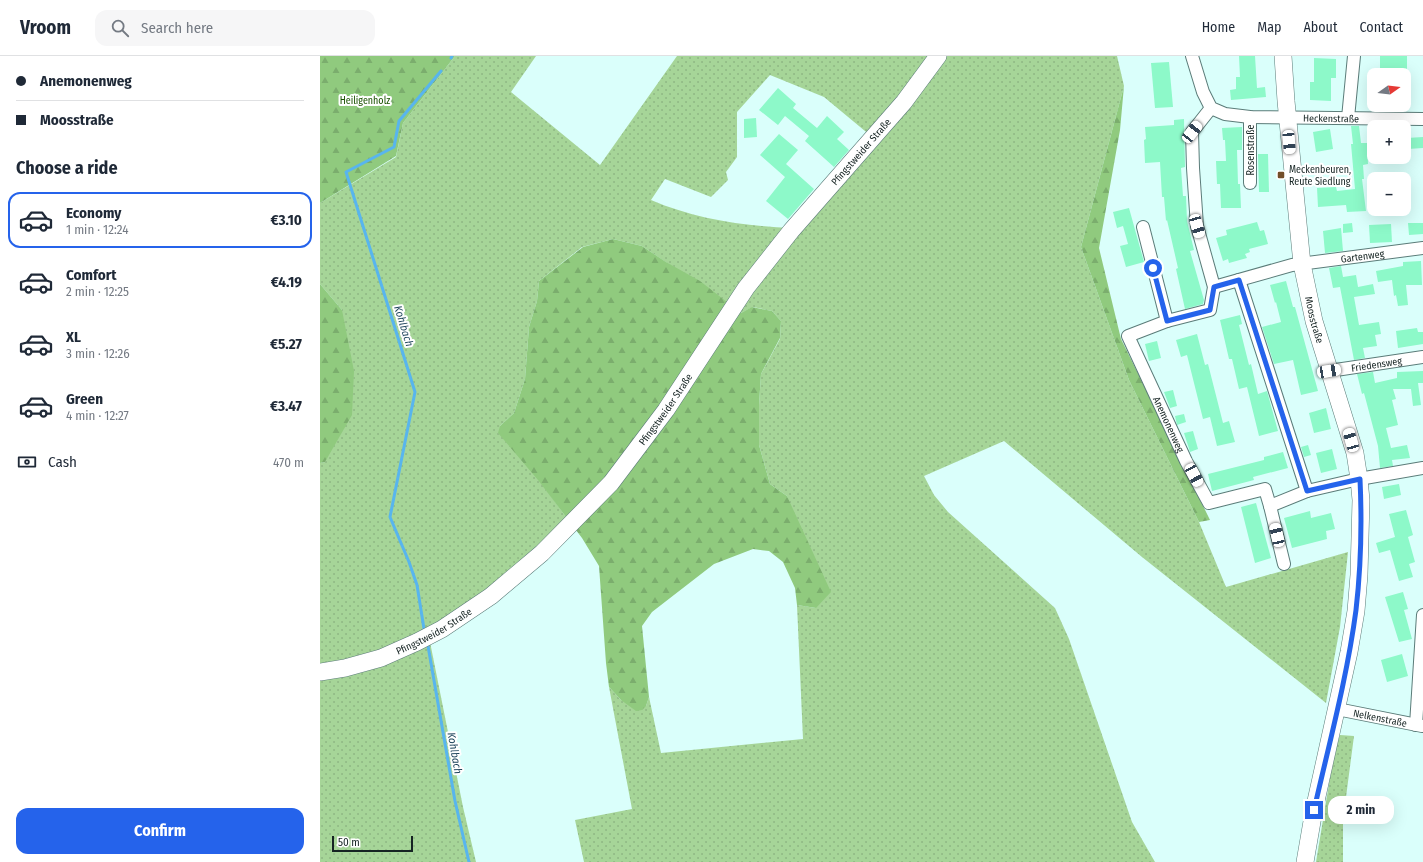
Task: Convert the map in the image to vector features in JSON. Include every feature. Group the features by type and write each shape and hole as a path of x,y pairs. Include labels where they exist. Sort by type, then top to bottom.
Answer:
{"street":[{"name":"Pfingstweider Straße","path":"320,672 345,668 380,658 442,629 491,596 547,548 611,483 666,410 746,288 791,231 904,102 924,77 938,56"},
{"path":"1192,56 1203,92 1211,108"},
{"name":"Moosstraße","path":"1283,56 1287,117 1302,264 1314,321 1353,447 1360,479 1361,530 1356,611 1337,709 1314,810 1305,862"},
{"path":"1348,118 1354,56"},
{"name":"Rosenstraße","path":"1211,108 1225,114 1250,117 1287,117"},
{"name":"Anemonenweg","path":"1211,108 1192,132 1197,226 1214,287 1210,310 1167,321 1128,336 1186,461 1209,503 1265,489 1284,564"},
{"name":"Rosenstraße","path":"1250,117 1250,183"},
{"name":"Heckenstraße","path":"1287,117 1423,119"},
{"path":"1143,227 1167,321"},
{"name":"Gartenweg","path":"1302,264 1423,248"},
{"path":"1214,287 1302,264"},
{"path":"1239,280 1307,491"},
{"name":"Friedensweg","path":"1329,371 1423,357"},
{"path":"1270,506 1307,491 1360,479 1423,468"},
{"path":"1419,726 1423,615"},
{"name":"Nelkenstraße","path":"1337,709 1419,726"}],"green space":[{"name":"Heiligenholz","path":"320,56 455,56 403,123 396,156 320,203"},
{"path":"455,56 536,56 511,92 600,165 677,56 932,56 871,136 824,97 770,75 737,112 737,157 726,172 728,180 711,197 665,179 651,200 668,207 702,217 738,223 791,228 943,56 1117,56 1124,86 1081,247 1129,380 1199,522 1226,587 1348,552 1340,627 1326,703 1142,557 1004,441 924,476 934,495 948,512 1055,608 1069,639 1132,822 1155,862 584,862 575,820 632,809 609,687 621,700 646,706 649,697 661,753 803,739 797,605 816,608 787,496 770,484 759,445 761,374 780,339 781,321 772,311 753,307 741,313 642,246 613,239 582,247 539,281 537,301 529,327 525,379 514,413 500,426 569,521 466,609 374,655 320,667 320,463 325,462 342,310 320,284 320,203 396,157 403,123"},
{"path":"1124,86 1120,130 1099,248 1121,339 1210,520 1199,522 1129,380 1081,247"},
{"path":"613,239 642,246 666,262 700,281 741,313 752,307 772,311 781,321 780,338 761,374 759,445 770,484 787,496 831,592 816,608 797,605 795,588 783,562 769,551 753,549 714,564 652,612 642,626 649,697 646,706 642,710 636,711 621,700 609,687 599,566 582,538 538,480 498,433 500,426 514,413 525,379 529,327 537,301 539,281 583,247"},
{"path":"320,284 342,310 354,371 352,415 325,462 320,463"},
{"path":"430,642 463,807 476,862 320,862 320,676"},
{"path":"1340,735 1354,736 1343,820 1343,862 1316,862 1334,754"}],"building":[{"path":"1239,56 1255,56 1257,88 1265,87 1266,97 1231,100 1230,90 1236,89 1236,77 1240,77"},
{"path":"1380,56 1407,56 1407,68 1380,68"},
{"path":"1314,58 1336,59 1336,78 1331,78 1331,101 1310,100 1310,82 1314,82"},
{"path":"1169,62 1173,107 1155,108 1151,63"},
{"path":"778,88 796,104 793,108 817,128 827,116 844,132 837,139 849,150 834,167 805,141 809,136 785,116 778,125 759,110"},
{"path":"756,118 757,137 744,138 744,119"},
{"path":"1184,119 1185,167 1181,168 1183,196 1186,196 1187,221 1194,250 1190,251 1204,300 1203,304 1185,309 1176,269 1178,268 1167,220 1166,221 1164,197 1162,197 1160,162 1145,163 1144,140 1146,139 1145,127 1174,125 1174,120"},
{"path":"1351,126 1359,126 1361,143 1367,143 1368,164 1363,165 1364,179 1362,179 1366,211 1347,212 1346,205 1318,207 1317,188 1336,187 1337,191 1355,189 1351,144 1353,144"},
{"path":"1242,127 1242,150 1237,150 1238,184 1240,184 1241,208 1221,208 1220,184 1217,184 1216,161 1226,161 1225,140 1223,140 1222,128"},
{"path":"1330,129 1333,149 1316,152 1313,132"},
{"path":"779,134 798,150 786,164 814,189 788,219 766,201 785,177 760,155"},
{"path":"1423,137 1423,148 1411,149 1411,138"},
{"path":"1258,154 1268,154 1269,192 1259,192"},
{"path":"1129,208 1144,262 1126,267 1120,246 1128,244 1123,226 1117,228 1113,212"},
{"path":"1257,222 1260,231 1264,230 1268,244 1249,249 1250,252 1245,254 1247,258 1229,263 1228,259 1223,261 1216,238 1227,235 1226,230"},
{"path":"1352,223 1353,232 1343,233 1343,224"},
{"path":"1408,223 1423,223 1423,234 1409,235"},
{"path":"1391,224 1392,242 1370,243 1369,225"},
{"path":"1341,228 1343,251 1325,253 1323,231"},
{"path":"1421,261 1422,285 1406,285 1408,305 1398,306 1396,295 1394,296 1392,280 1378,282 1376,271 1403,266 1403,262"},
{"path":"1341,266 1343,277 1356,275 1358,287 1373,284 1375,294 1354,297 1359,325 1379,322 1381,334 1375,335 1377,346 1363,348 1365,358 1354,360 1340,287 1333,288 1329,268"},
{"path":"1286,281 1293,307 1295,307 1318,391 1301,395 1293,360 1274,364 1262,327 1281,322 1270,285"},
{"path":"1240,315 1242,324 1239,325 1249,365 1251,364 1258,394 1267,391 1278,431 1259,436 1247,387 1239,389 1232,359 1229,359 1220,320"},
{"path":"1417,328 1418,332 1423,332 1423,344 1398,348 1396,331"},
{"path":"1197,334 1205,365 1208,364 1223,423 1229,421 1235,442 1217,446 1210,417 1203,419 1187,355 1181,357 1176,340"},
{"path":"1157,341 1161,358 1149,361 1145,344"},
{"path":"1423,371 1423,383 1418,383 1421,405 1413,406 1411,389 1393,389 1396,399 1392,400 1398,425 1386,428 1391,448 1407,445 1410,458 1392,460 1393,466 1380,468 1378,446 1364,393 1362,394 1357,374 1373,372 1375,383 1397,378 1397,372"},
{"path":"1173,390 1177,406 1170,408 1164,392"},
{"path":"1326,408 1331,429 1314,433 1309,413"},
{"path":"1184,414 1186,422 1177,425 1175,416"},
{"path":"1193,431 1198,449 1190,452 1184,433"},
{"path":"1308,445 1311,455 1304,457 1301,447"},
{"path":"1332,449 1337,469 1321,473 1316,453"},
{"path":"1283,452 1288,468 1253,477 1254,480 1212,491 1208,474 1264,460 1264,457"},
{"path":"1399,484 1401,495 1384,499 1382,487"},
{"path":"1256,503 1271,558 1255,563 1241,507"},
{"path":"1406,510 1413,535 1408,537 1415,562 1409,564 1413,577 1399,581 1390,550 1379,553 1376,543 1395,537 1389,514"},
{"path":"1310,511 1311,518 1331,513 1335,529 1326,531 1327,539 1292,548 1284,518"},
{"path":"1403,592 1408,609 1404,610 1412,639 1399,642 1385,597"},
{"path":"1402,654 1408,676 1387,682 1381,660"}],"waterway":[{"name":"Kohlbach","path":"424,629 417,585 390,517 415,392 346,172 394,147 399,121 441,71"},
{"name":"Kohlbach","path":"428,646 455,801 469,862"}],"place":[{"name":"Meckenbeuren, Reute Siedlung","path":"1281,175"}],"route":[{"path":"1153,268 1167,321 1210,310 1214,287 1239,280 1307,491 1360,479 1361,530 1356,611 1337,709 1314,810"}]}
